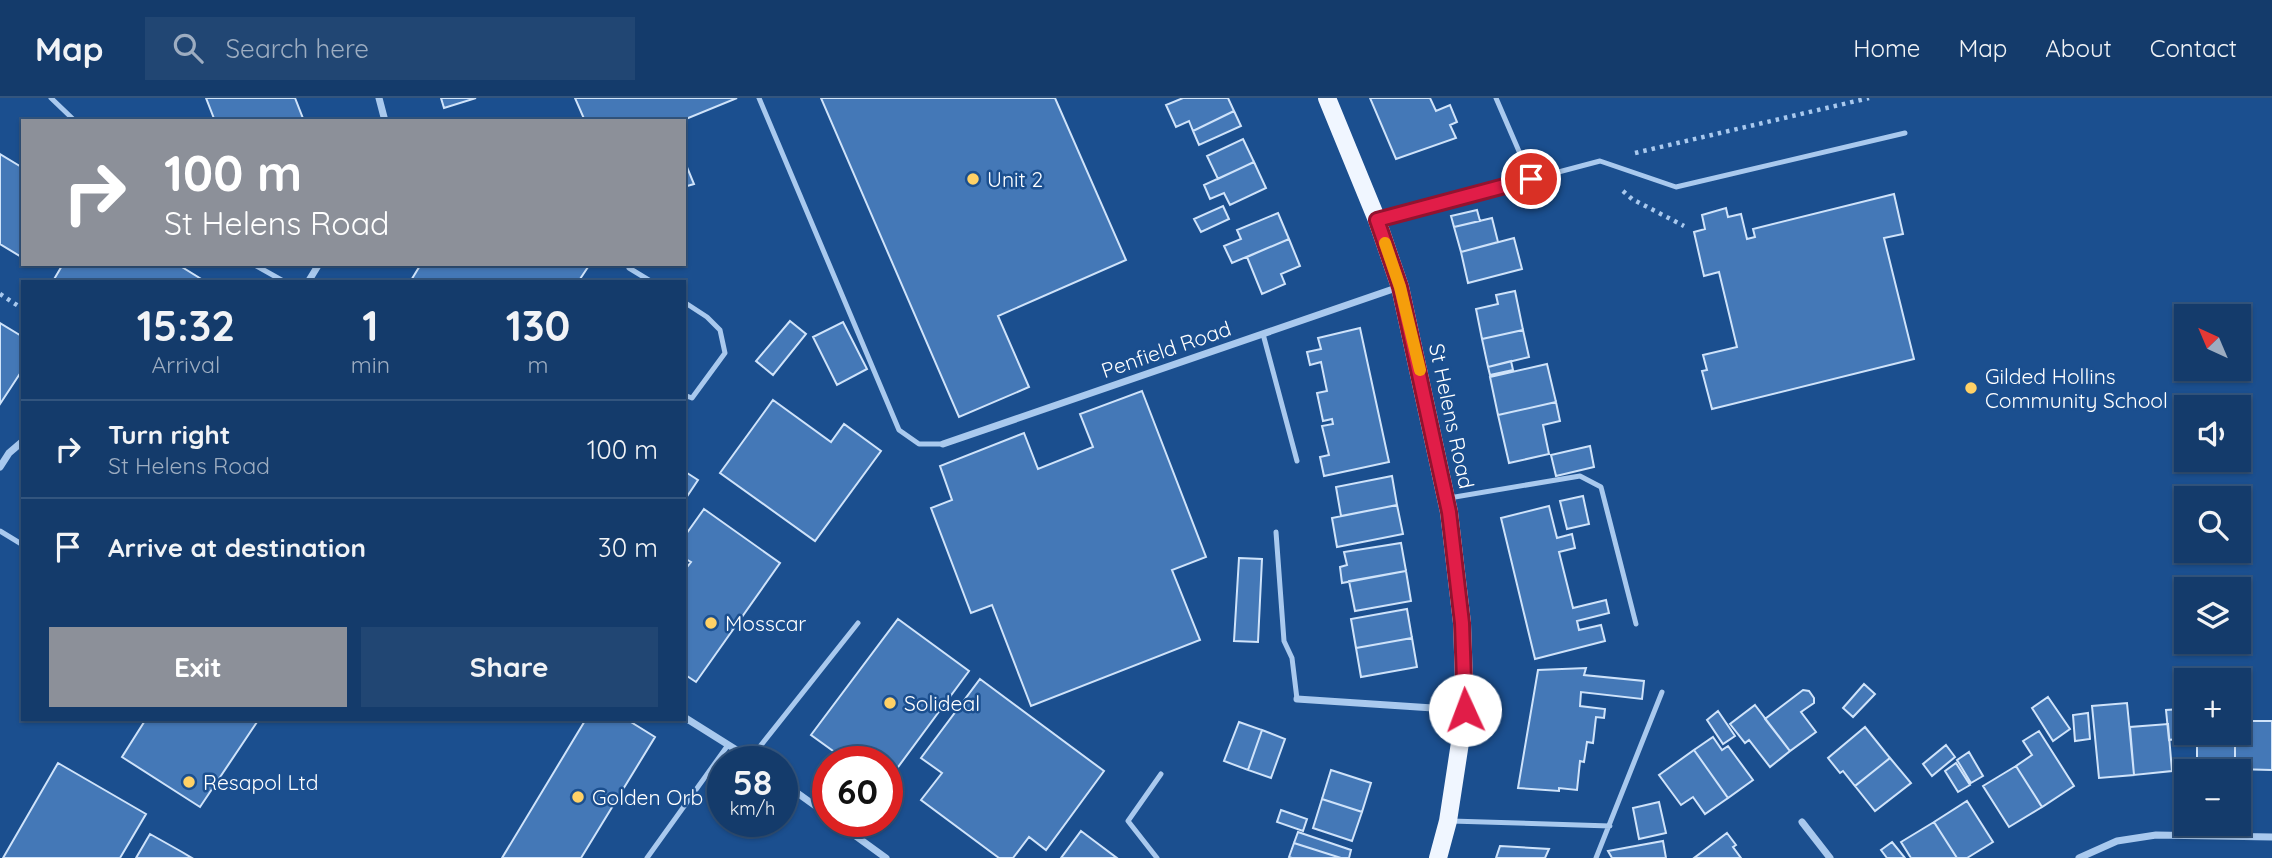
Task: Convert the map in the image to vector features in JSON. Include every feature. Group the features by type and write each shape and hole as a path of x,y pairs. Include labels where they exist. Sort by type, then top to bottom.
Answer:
{"main road":[{"name":"St Helens Road","path":"1327,98 1377,220 1400,287 1446,499 1462,623 1465,710 1448,821 1438,858"}],"street":[{"path":"379,98 384,119"},
{"name":"Penfield Road","path":"943,444 1400,287"},
{"path":"0,467 9,453 21,443"},
{"path":"1297,699 1465,710"},
{"path":"686,718 728,745"},
{"path":"1802,822 1830,858"},
{"path":"2079,858 2118,841 2157,835 2272,836"},
{"path":"857,837 886,858"}],"lane":[{"path":"51,98 73,119"},
{"path":"760,98 899,430 919,444 943,444"},
{"path":"1496,98 1531,179"},
{"path":"1377,220 1600,161 1676,187 1905,133"},
{"path":"257,266 281,280"},
{"path":"629,268 649,280"},
{"path":"686,303 707,317 720,330 726,352 692,398 686,396"},
{"path":"1263,334 1297,461"},
{"path":"1446,499 1580,476 1601,487 1636,624"},
{"path":"0,531 21,544"},
{"path":"1276,532 1284,641 1292,658 1297,699"},
{"path":"763,746 858,623"},
{"path":"1596,858 1662,692"},
{"path":"647,858 728,745"},
{"path":"1157,858 1128,821 1161,774"},
{"path":"1448,821 1610,825"}],"path":[{"path":"1684,226 1632,199 1603,174 1600,161 1869,98"},
{"path":"0,294 21,308"}],"building":[{"path":"206,98 295,98 303,119 214,119"},
{"path":"441,98 476,98 444,108"},
{"path":"575,98 737,98 686,119 584,119"},
{"name":"Unit 2","path":"821,98 1055,98 1126,260 998,316 1029,387 959,417"},
{"path":"1183,98 1228,98 1234,111 1193,131 1189,121 1176,127 1166,105"},
{"path":"1370,98 1430,98 1436,111 1450,105 1457,122 1450,125 1456,138 1396,159"},
{"path":"1234,111 1241,126 1199,145 1193,131"},
{"path":"1243,139 1254,162 1218,179 1207,156"},
{"path":"0,154 21,167 21,257 0,244"},
{"path":"1254,162 1266,188 1230,205 1224,193 1210,199 1204,185"},
{"path":"686,165 694,184 686,186"},
{"path":"1894,194 1903,234 1884,238 1914,359 1712,409 1702,371 1707,370 1703,355 1737,347 1719,272 1704,276 1694,232 1705,229 1702,215 1726,208 1728,217 1741,214 1747,239 1755,237 1753,229"},
{"path":"1223,206 1229,219 1201,232 1194,219"},
{"path":"1477,210 1480,221 1454,227 1451,216"},
{"path":"1278,213 1289,239 1232,263 1224,246 1241,239 1237,230"},
{"path":"1492,218 1498,242 1461,252 1454,227"},
{"path":"1514,238 1522,269 1468,283 1461,252"},
{"path":"1289,239 1300,266 1281,274 1285,284 1262,294 1247,257"},
{"path":"62,266 180,266 203,280 54,280"},
{"path":"420,266 589,266 579,280 411,280"},
{"path":"1515,291 1523,330 1482,339 1476,309 1498,304 1496,295"},
{"path":"790,321 806,334 773,375 756,361"},
{"path":"843,322 867,369 837,385 813,337"},
{"path":"0,323 21,336 21,372 0,404"},
{"path":"1360,328 1389,462 1324,476 1320,457 1329,455 1322,426 1333,424 1332,419 1323,421 1317,393 1327,391 1321,362 1310,365 1307,352 1321,349 1318,338"},
{"path":"1523,330 1529,357 1488,367 1482,339"},
{"path":"1511,361 1513,370 1490,375 1488,367"},
{"path":"1547,364 1556,402 1498,415 1490,377"},
{"path":"1142,391 1206,557 1172,570 1200,640 1031,706 992,605 971,613 931,508 952,500 940,466 1024,433 1038,469 1093,447 1080,414"},
{"path":"773,400 831,442 844,424 881,451 815,541 720,473"},
{"path":"1556,402 1560,421 1543,425 1549,454 1509,463 1498,415"},
{"path":"1590,446 1594,467 1556,476 1551,455"},
{"path":"686,472 698,480 686,498"},
{"path":"1392,476 1397,505 1341,516 1336,487"},
{"path":"1583,496 1589,524 1567,529 1560,501"},
{"path":"1397,505 1403,534 1337,547 1332,518"},
{"path":"1549,506 1557,538 1572,534 1575,548 1559,552 1573,608 1606,600 1609,613 1577,621 1579,630 1601,625 1605,641 1535,659 1501,518"},
{"name":"Mosscar","path":"704,509 780,563 696,682 686,675 686,568 691,562 686,559 686,534"},
{"path":"1401,543 1406,571 1342,583 1340,567 1347,565 1344,552"},
{"path":"1239,558 1262,559 1258,642 1234,641"},
{"path":"1406,571 1411,601 1355,611 1349,581"},
{"path":"1407,609 1412,638 1356,648 1351,619"},
{"name":"Solideal","path":"898,619 969,671 903,760 903,746 826,746 811,735"},
{"path":"1412,638 1417,667 1361,677 1356,648"},
{"path":"1586,668 1584,675 1644,681 1642,699 1581,692 1580,706 1605,709 1604,718 1596,717 1593,743 1587,742 1584,762 1580,761 1577,790 1518,788 1538,670"},
{"path":"980,679 1104,771 1046,850 1029,837 1013,858 999,858 921,800 942,773 921,758"},
{"path":"1864,684 1875,694 1853,717 1843,708"},
{"path":"1803,690 1809,691 1814,703 1801,712 1816,732 1790,751 1765,719"},
{"path":"2048,697 2070,729 2053,741 2032,708"},
{"path":"2127,703 2134,775 2099,778 2092,706"},
{"path":"1755,705 1790,751 1770,767 1749,740 1745,743 1730,724"},
{"path":"2174,709 2174,739 2169,740 2166,710"},
{"path":"1718,711 1735,736 1723,744 1707,720"},
{"path":"2088,713 2090,739 2075,741 2073,715"},
{"name":"Resapol Ltd","path":"145,721 258,721 200,807 122,757"},
{"name":"Golden Orb","path":"585,721 629,721 655,737 581,858 502,858"},
{"path":"2251,721 2272,721 2272,770 2251,769 2251,759 2235,759 2235,745 2251,745"},
{"path":"1239,722 1262,730 1248,770 1224,761"},
{"path":"2168,724 2172,771 2134,775 2130,727"},
{"path":"1865,727 1890,758 1855,786 1828,758"},
{"path":"1262,730 1285,739 1271,778 1248,770"},
{"path":"2039,731 2074,786 2042,807 2016,766 2032,755 2023,741"},
{"path":"1713,737 1722,750 1728,746 1753,780 1728,798 1694,750"},
{"path":"1946,745 1955,757 1932,776 1923,764"},
{"path":"2197,745 2235,745 2235,759 2197,759"},
{"path":"1694,750 1728,798 1705,814 1693,797 1681,805 1659,775"},
{"path":"1969,752 1983,776 1971,783 1957,760"},
{"path":"1890,758 1911,783 1875,811 1855,786"},
{"path":"58,763 146,814 120,858 3,858"},
{"path":"1956,763 1970,785 1958,792 1945,771"},
{"path":"2016,766 2042,807 2009,827 1983,786"},
{"path":"1331,770 1371,783 1362,812 1322,799"},
{"path":"1322,799 1362,812 1352,841 1313,828"},
{"path":"1967,801 1993,842 1967,858 1957,858 1934,822"},
{"path":"1659,802 1666,833 1639,839 1633,808"},
{"path":"1281,810 1307,819 1303,831 1277,822"},
{"path":"1934,822 1957,858 1911,858 1901,842"},
{"path":"1081,831 1117,858 1061,858"},
{"path":"1298,832 1351,850 1349,858 1341,858 1294,843"},
{"path":"1727,833 1741,858 1694,858"},
{"path":"150,834 182,852 192,858 136,858"},
{"path":"1663,841 1666,858 1612,858 1608,851"},
{"path":"1892,842 1905,858 1887,858 1881,850"},
{"path":"1294,843 1341,858 1292,858 1289,857"},
{"path":"1500,846 1549,849 1545,858 1496,858"}],"slow traffic":[{"path":"1385,243 1400,287 1420,370"}],"place":[{"name":"Unit 2","path":"973,179"},
{"name":"Gilded Hollins Community School","path":"1971,388"},
{"name":"Mosscar","path":"711,623"},
{"name":"Solideal","path":"890,703"},
{"name":"Resapol Ltd","path":"189,782"},
{"name":"Golden Orb","path":"578,797"}],"route":[{"path":"1465,710 1462,623 1449,512 1418,360 1400,287 1377,220 1531,179"}]}
